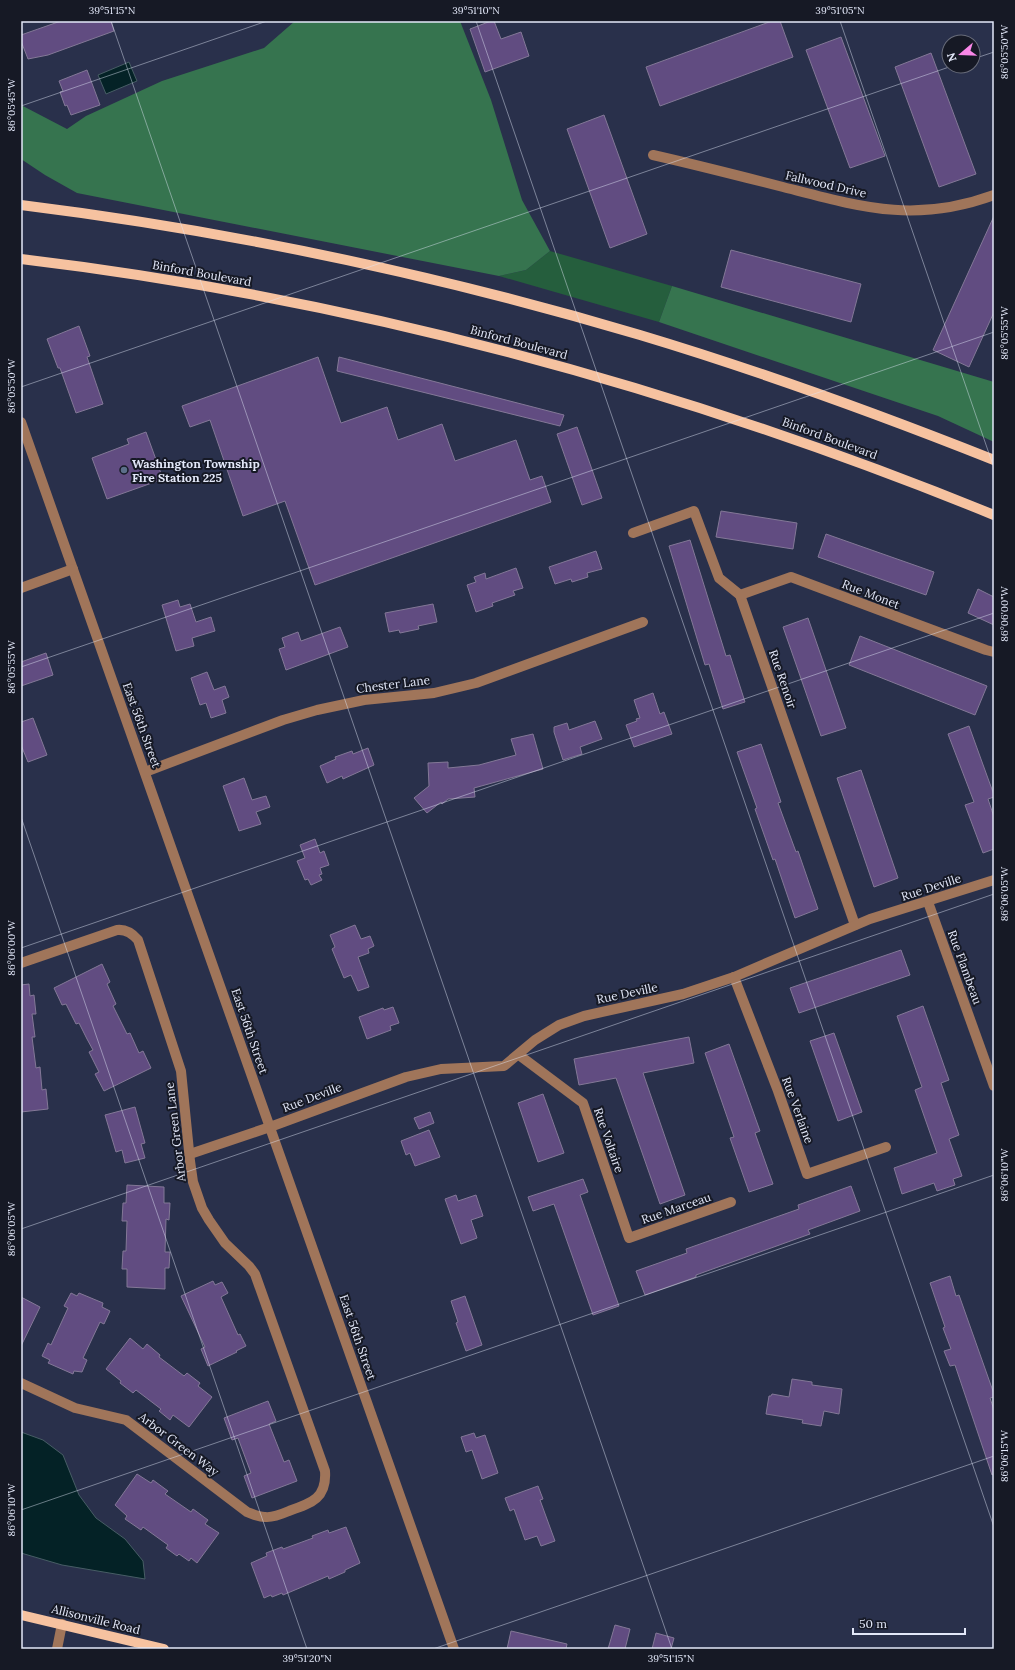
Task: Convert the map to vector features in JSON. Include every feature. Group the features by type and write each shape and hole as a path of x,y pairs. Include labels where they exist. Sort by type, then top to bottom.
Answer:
{"main road":[{"path":"21,205 148,223 296,250 413,275 528,304 643,336 764,375 847,404 994,460"},
{"name":"Binford Boulevard","path":"21,259 137,275 251,294 385,322 504,350 645,390 755,425 902,478 994,515"},
{"name":"Allisonville Road","path":"21,1615 164,1649"}],"street":[{"name":"Fallwood Drive","path":"653,155 852,204 886,210 914,212 938,210 964,205 994,195"},
{"name":"East 56th Street","path":"21,422 454,1649"},
{"path":"633,533 694,511 719,578 740,595"},
{"path":"21,588 73,568"},
{"name":"Rue Monet","path":"740,595 791,577 994,652"},
{"name":"Rue Renoir","path":"740,595 855,925"},
{"name":"Chester Lane","path":"145,772 284,720 316,710 364,700 434,692 476,683 643,622"},
{"name":"Rue Deville","path":"190,1154 270,1127 406,1077 441,1069 504,1066 519,1055 535,1040 559,1025 584,1016 683,994 734,977 855,925 994,880"},
{"name":"Rue Flambeau","path":"928,902 994,1086"},
{"name":"Arbor Green Lane","path":"21,963 117,930 126,930 132,933 138,940 181,1071 193,1182 202,1208 208,1220 224,1243 249,1266 255,1274 325,1471 325,1482 322,1492 311,1504 294,1510"},
{"name":"Rue Verlaine","path":"734,977 778,1091 807,1174 886,1147"},
{"name":"Rue Voltaire","path":"519,1055 583,1103 629,1238"},
{"name":"Rue Marceau","path":"629,1238 731,1202"},
{"name":"Arbor Green Way","path":"21,1383 75,1408 126,1420 247,1512 268,1518 279,1516 294,1510"},
{"path":"57,1649 62,1624"}],"green space":[{"path":"295,21 460,21 491,100 522,200 550,251 526,270 499,276 77,193 45,175 21,159 21,105 67,129 86,116 162,81 264,48"},
{"path":"550,251 672,286 659,322 499,276 526,270"},
{"path":"672,286 994,382 994,442 938,416 659,322"}],"shaded area":[{"path":"129,62 137,81 106,94 98,75"},
{"path":"21,1432 43,1440 63,1455 79,1495 96,1518 125,1539 143,1561 145,1579 62,1565 21,1553"}],"building":[{"path":"61,21 111,21 114,31 48,55 28,59 21,41 21,35"},
{"path":"494,21 501,39 521,32 529,56 485,72 470,29"},
{"path":"772,21 780,21 793,57 660,106 646,67"},
{"path":"841,37 885,156 850,168 806,50"},
{"path":"931,53 976,174 939,187 895,67"},
{"path":"87,70 100,105 71,115 67,105 65,106 60,92 63,91 59,81"},
{"path":"604,115 647,234 610,248 567,129"},
{"path":"994,216 994,312 969,367 933,350"},
{"path":"731,250 861,284 851,322 721,287"},
{"path":"79,326 90,356 87,357 103,404 76,413 60,368 58,368 47,339"},
{"path":"318,357 341,423 387,407 398,440 442,424 455,461 516,440 530,480 542,476 551,502 315,585 285,501 243,516 210,420 190,427 182,406"},
{"path":"339,357 564,415 560,426 337,371"},
{"path":"577,427 602,498 582,505 557,434"},
{"path":"146,432 163,479 107,499 92,458 129,444 127,439"},
{"path":"721,511 797,523 793,549 716,537"},
{"path":"826,534 934,572 926,595 818,557"},
{"path":"690,540 726,656 730,655 745,702 723,709 709,664 705,665 669,546"},
{"path":"596,551 602,569 587,573 588,577 572,582 571,579 555,584 549,567"},
{"path":"516,568 523,588 513,591 515,595 492,603 493,606 476,612 467,585 476,582 474,577 485,573 486,579"},
{"path":"978,589 994,597 994,625 968,613"},
{"path":"178,600 180,607 190,604 196,622 211,617 215,631 192,638 194,646 176,651 162,605"},
{"path":"433,604 437,622 418,626 419,629 400,633 399,630 389,632 385,613"},
{"path":"808,618 846,728 821,736 783,627"},
{"path":"340,627 348,647 286,670 279,649 285,647 282,638 298,632 301,641"},
{"path":"860,636 987,686 975,715 849,665"},
{"path":"46,653 53,675 21,686 21,662"},
{"path":"207,672 214,690 225,686 229,697 222,700 226,713 211,718 206,703 200,705 191,678"},
{"path":"653,693 660,714 664,712 672,734 634,747 626,725 637,721 636,719 640,718 634,700"},
{"path":"33,718 47,755 28,762 21,745 21,722"},
{"path":"595,721 602,739 580,747 582,754 563,760 554,732 554,727 567,723 569,730"},
{"path":"969,726 994,795 994,797 988,799 994,817 994,849 983,853 965,805 974,802 948,734"},
{"path":"533,734 543,769 474,788 475,797 448,799 442,804 441,802 427,813 414,798 429,786 428,763 448,762 448,768 479,765 516,755 511,739"},
{"path":"761,744 781,802 778,803 796,852 798,851 818,909 795,918 775,859 773,860 755,809 757,808 737,752"},
{"path":"368,748 374,765 343,779 342,776 327,783 320,766 336,759 335,757 352,751 353,754"},
{"path":"861,770 898,878 874,887 837,778"},
{"path":"244,778 252,800 266,796 270,807 256,812 261,824 239,831 223,786"},
{"path":"315,839 320,853 324,851 329,865 320,868 322,874 319,875 322,880 311,885 308,879 305,880 297,861 305,858 300,845"},
{"path":"355,925 361,939 370,936 374,946 368,949 369,953 358,957 369,987 358,991 351,975 344,978 332,949 335,947 330,935"},
{"path":"901,950 910,975 799,1013 790,988"},
{"path":"102,964 110,982 107,984 116,1004 113,1006 127,1034 130,1033 139,1053 143,1051 151,1068 104,1091 95,1074 99,1072 89,1052 93,1050 79,1023 76,1024 66,1004 62,1005 54,988"},
{"path":"29,984 30,996 34,995 36,1014 32,1014 35,1037 32,1037 36,1068 40,1067 42,1090 46,1089 48,1109 21,1112 21,985"},
{"path":"923,1006 949,1080 941,1083 959,1135 949,1139 962,1176 953,1179 955,1185 937,1191 934,1183 902,1194 894,1168 937,1153 915,1090 922,1087 897,1016"},
{"path":"393,1007 399,1023 390,1026 391,1030 367,1039 359,1017 383,1008 384,1010"},
{"path":"834,1033 862,1112 838,1121 810,1041"},
{"path":"689,1037 694,1063 643,1073 685,1195 660,1204 616,1078 579,1085 574,1059"},
{"path":"729,1044 760,1131 755,1133 773,1184 749,1192 730,1138 734,1137 705,1053"},
{"path":"543,1094 564,1153 538,1162 518,1103"},
{"path":"135,1107 145,1143 141,1144 145,1158 125,1163 122,1150 116,1152 105,1115"},
{"path":"430,1112 434,1123 419,1129 414,1118"},
{"path":"429,1130 440,1157 415,1166 410,1153 406,1155 401,1141"},
{"path":"583,1179 588,1192 580,1195 619,1306 593,1315 554,1204 533,1211 528,1197"},
{"path":"127,1185 164,1187 164,1203 170,1203 169,1220 166,1219 165,1252 170,1252 169,1268 165,1268 165,1289 127,1287 127,1269 122,1269 123,1251 126,1251 127,1221 122,1221 123,1203 126,1203"},
{"path":"851,1186 860,1211 808,1230 810,1234 645,1295 636,1271 687,1253 686,1249 799,1209 798,1205"},
{"path":"456,1195 458,1201 476,1195 483,1216 471,1220 477,1238 461,1244 445,1199"},
{"path":"950,1276 956,1296 959,1295 994,1394 994,1397 990,1398 994,1410 994,1474 992,1475 955,1365 950,1366 944,1351 951,1349 943,1328 945,1327 930,1283"},
{"path":"213,1281 215,1285 222,1282 228,1293 221,1297 238,1335 240,1334 246,1346 208,1366 201,1349 205,1347 181,1296"},
{"path":"71,1293 77,1296 79,1293 103,1303 102,1307 110,1311 104,1324 100,1322 83,1358 87,1360 82,1372 74,1371 73,1374 48,1363 50,1360 42,1356 48,1343 51,1345 68,1308 64,1306"},
{"path":"465,1296 482,1345 466,1351 456,1323 458,1322 451,1301"},
{"path":"21,1297 40,1307 21,1346"},
{"path":"130,1338 143,1349 147,1344 160,1355 159,1357 184,1376 187,1373 200,1383 198,1386 212,1397 189,1427 173,1415 170,1420 159,1411 161,1409 136,1390 133,1393 106,1369"},
{"path":"792,1379 812,1382 812,1385 842,1389 839,1414 824,1411 821,1426 802,1423 803,1420 766,1414 769,1396 772,1394 789,1397"},
{"path":"268,1401 276,1421 269,1424 284,1462 289,1460 297,1481 252,1498 244,1476 251,1473 238,1438 232,1440 224,1418"},
{"path":"474,1433 476,1438 485,1435 498,1473 482,1479 472,1450 466,1452 461,1437"},
{"path":"137,1474 151,1483 153,1480 168,1491 165,1494 191,1512 193,1509 208,1520 205,1524 219,1533 197,1563 191,1558 189,1561 179,1554 177,1556 166,1548 168,1545 143,1527 141,1530 125,1519 127,1516 115,1505"},
{"path":"538,1486 543,1499 540,1500 555,1541 541,1546 537,1536 525,1540 514,1509 510,1511 505,1498"},
{"path":"346,1527 360,1563 329,1579 328,1576 283,1595 282,1593 264,1598 251,1563 267,1556 266,1553 282,1547 283,1549 313,1538 312,1536 328,1530 329,1533"},
{"path":"615,1625 630,1629 625,1649 608,1649"},
{"path":"511,1631 567,1644 566,1649 507,1649"},
{"path":"656,1633 674,1638 671,1649 652,1649"}],"place":[{"name":"Washington Township Fire Station 225","path":"124,470"}]}
